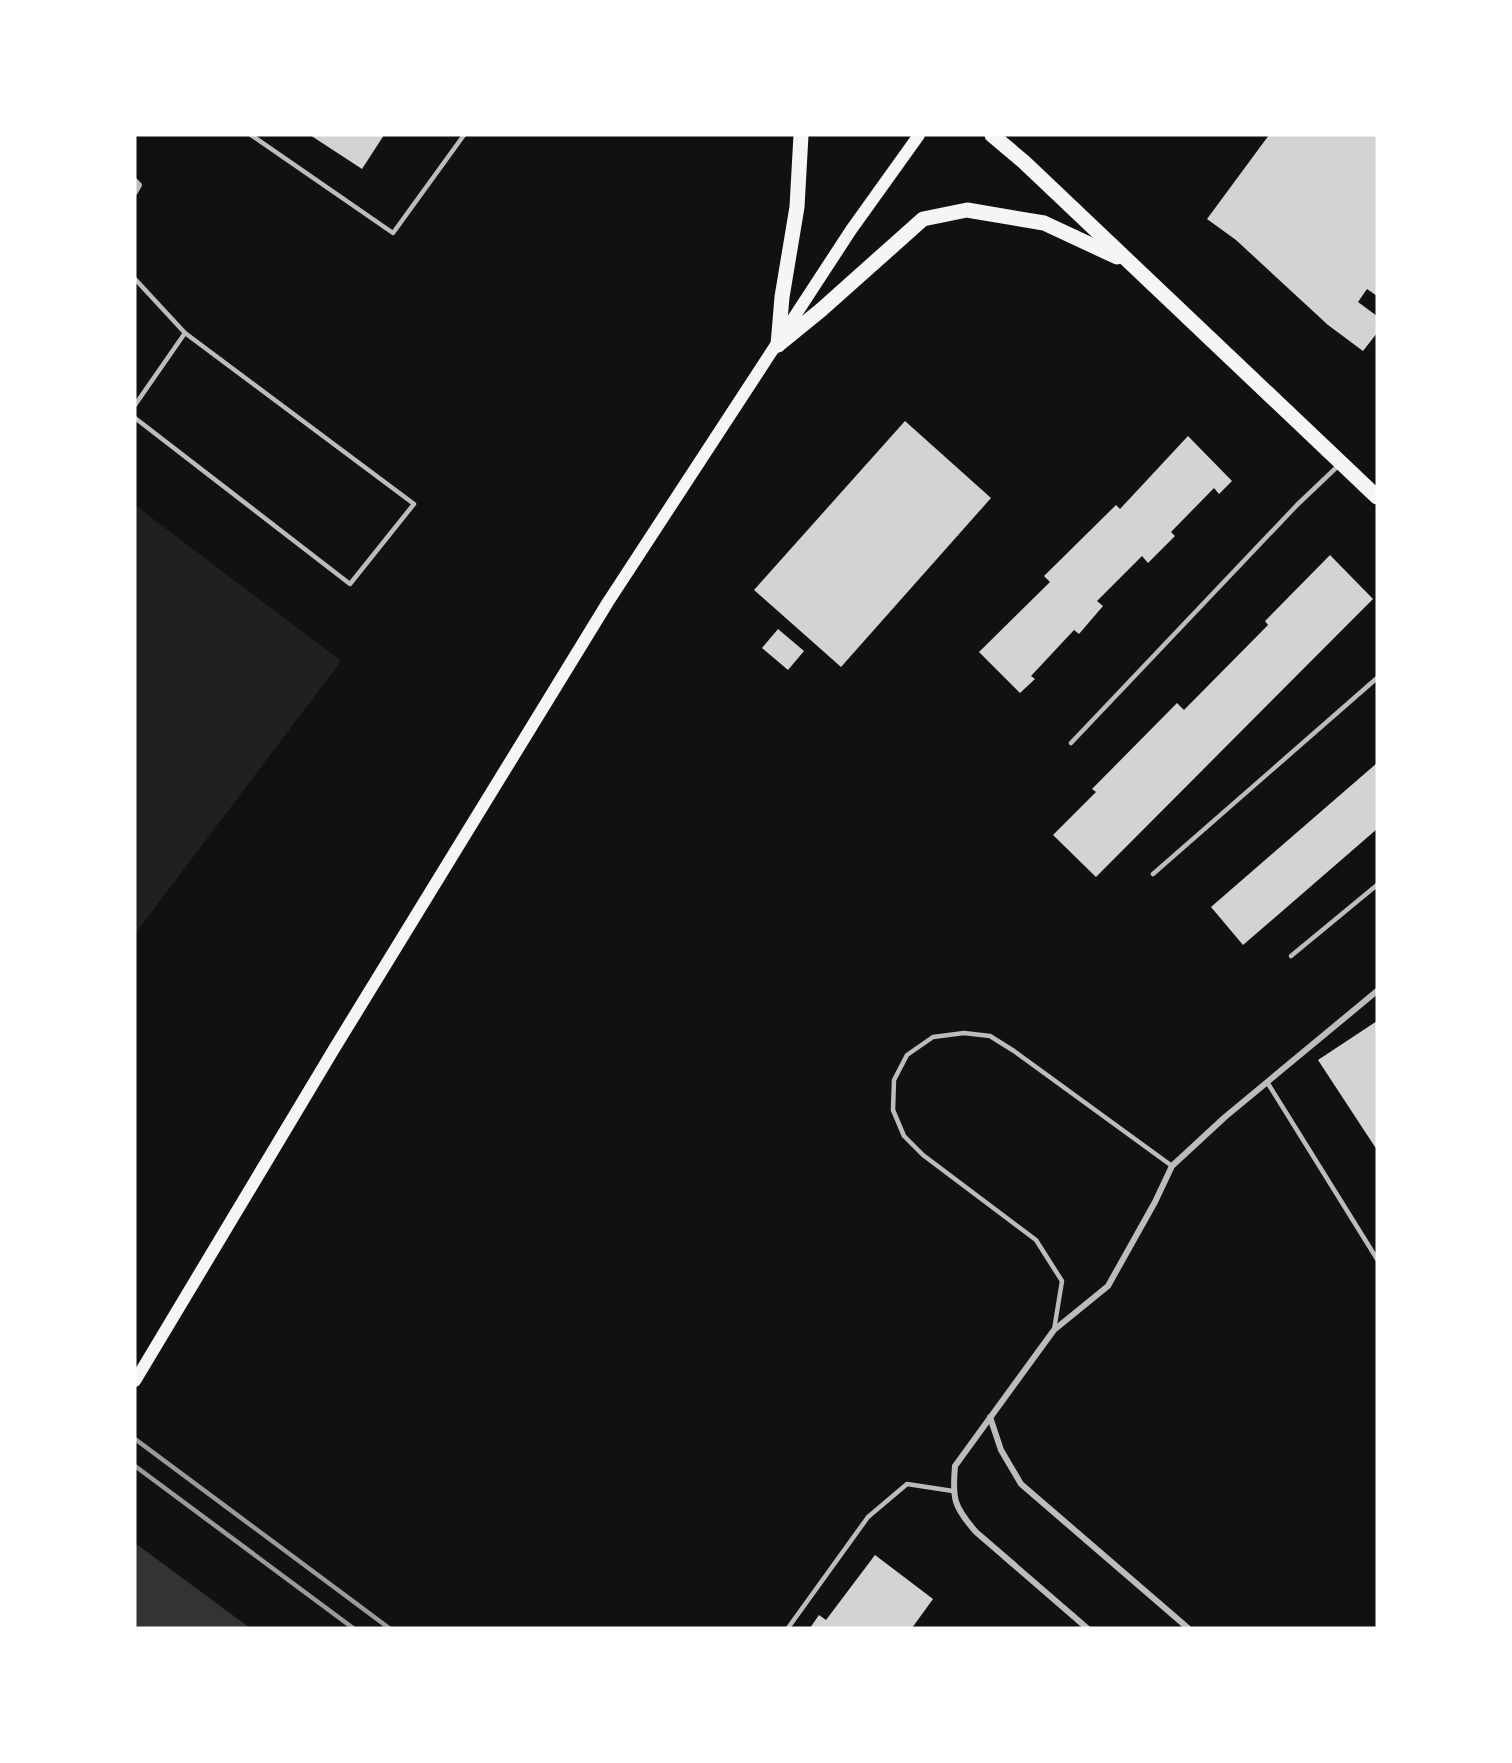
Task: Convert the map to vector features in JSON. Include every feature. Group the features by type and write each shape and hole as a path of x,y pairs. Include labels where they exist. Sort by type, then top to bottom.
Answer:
{"main road":[{"path":"778,345 782,297 796,207 801,135"},
{"path":"135,1381 608,602 851,230 919,135"},
{"path":"992,135 1341,463 1376,493"},
{"path":"778,345 923,219 967,210 1044,223 1130,263"}],"street":[{"path":"135,181 139,184 135,192"},
{"path":"1087,1628 976,1532 961,1515 952,1491 955,1466 1054,1330 1108,1286 1155,1203 1172,1166 1225,1117 1377,991"},
{"path":"990,1417 1001,1450 1022,1484 1188,1628"}],"lane":[{"path":"251,135 393,233 464,135"},
{"path":"135,279 185,333 414,504 350,584 135,418"},
{"path":"135,405 185,333"},
{"path":"1071,743 1289,514 1341,463"},
{"path":"1153,874 1377,678"},
{"path":"1291,956 1377,885"},
{"path":"1054,1330 1062,1281 1036,1240 923,1155 904,1136 893,1110 894,1080 908,1055 933,1037 964,1033 990,1036 1172,1166"},
{"path":"1267,1082 1377,1259"},
{"path":"788,1628 868,1517 907,1484 952,1491"}],"shaded area":[{"path":"135,505 341,661 135,934"},
{"path":"135,1543 250,1628 135,1628"}],"building":[{"path":"310,135 384,135 362,169"},
{"path":"1269,135 1377,135 1377,296 1367,289 1358,302 1377,316 1377,333 1363,351 1328,325 1236,240 1207,219"},
{"path":"905,421 991,498 841,667 754,590"},
{"path":"1188,436 1232,481 1219,494 1214,488 1171,532 1175,536 1148,563 1142,556 1097,601 1103,606 1079,634 1074,630 1031,676 1035,679 1020,693 979,652 1050,582 1044,576 1116,505 1120,509"},
{"path":"1330,555 1373,599 1096,877 1053,835 1096,792 1092,789 1177,703 1184,710 1268,625 1265,621"},
{"path":"778,629 804,651 788,670 762,648"},
{"path":"1377,763 1377,829 1243,945 1211,907"},
{"path":"1377,1021 1377,1150 1318,1060"},
{"path":"875,1555 933,1599 912,1628 810,1628 819,1615 826,1620"}],"railway":[{"path":"135,1439 389,1628"},
{"path":"135,1466 353,1628"}]}
